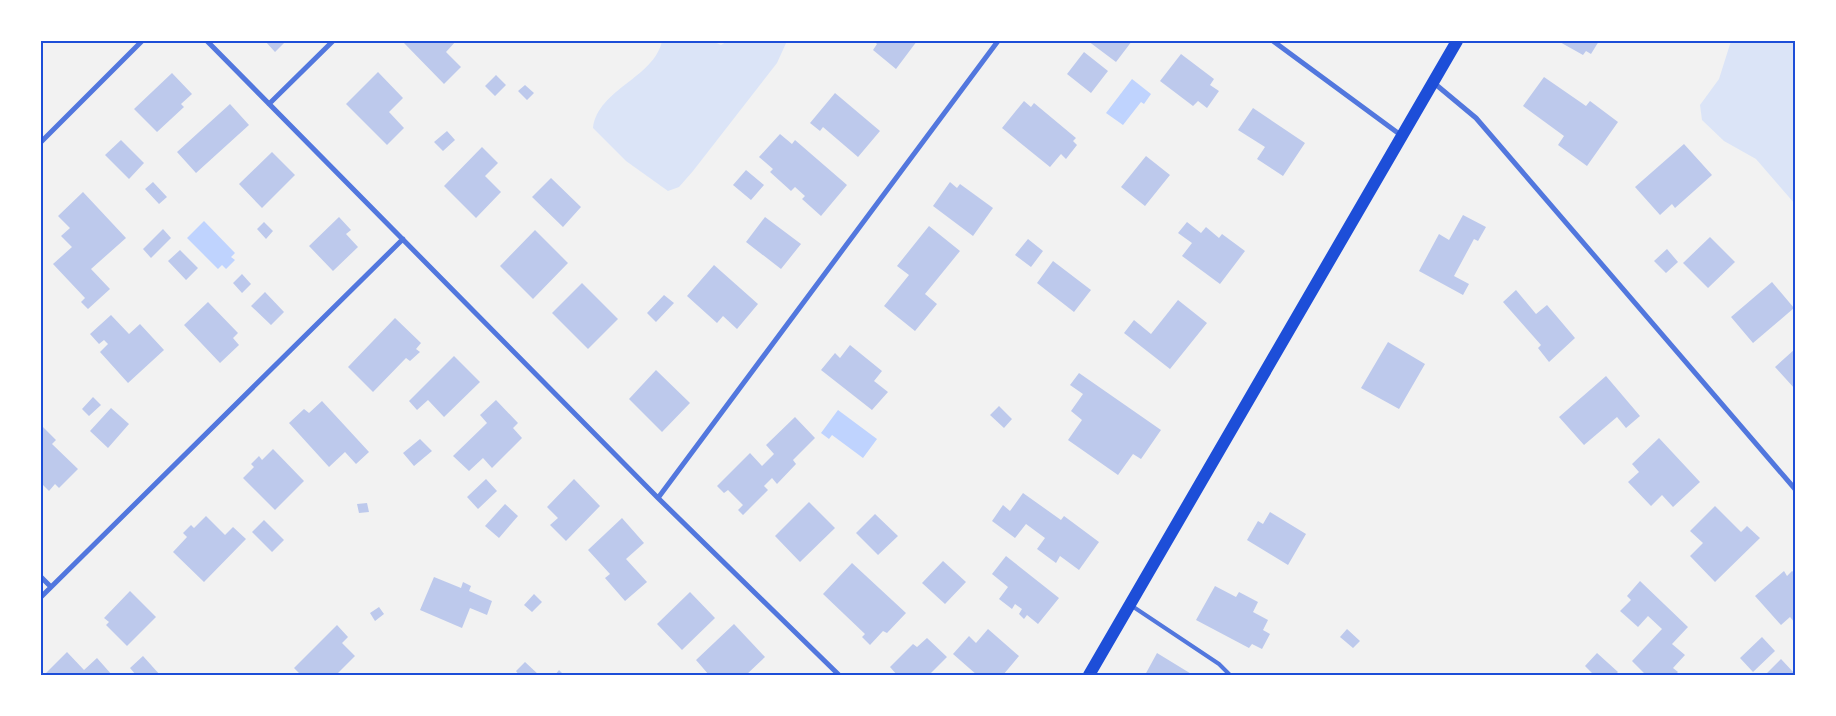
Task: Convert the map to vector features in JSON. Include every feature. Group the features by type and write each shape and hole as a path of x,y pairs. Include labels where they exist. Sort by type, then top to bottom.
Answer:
{"main road":[{"path":"1089,675 1457,41"}],"street":[{"path":"41,142 142,41"},
{"path":"207,41 658,498 839,675"},
{"path":"269,104 334,41"},
{"path":"658,498 998,41"},
{"path":"1273,41 1402,137"},
{"path":"1433,82 1476,118 1795,489"},
{"path":"41,597 403,239"},
{"path":"41,577 51,587"}],"lane":[{"path":"1130,605 1219,664 1230,675"}],"shaded area":[{"path":"662,41 712,41 721,45 728,41 787,41 777,63 693,171 679,187 668,191 626,161 593,128 597,115 605,103 649,65 657,54"},
{"path":"1731,41 1795,41 1795,204 1756,159 1724,141 1702,120 1700,105 1719,79"}],"water":[{"path":"1132,79 1151,94 1144,104 1141,102 1123,125 1106,113"},
{"path":"204,221 235,253 231,257 235,260 226,269 222,265 218,269 187,238"},
{"path":"838,410 877,439 863,458 832,435 829,439 821,433"}],"building":[{"path":"265,41 286,41 275,52"},
{"path":"405,41 456,41 446,52 461,67 444,84 404,43"},
{"path":"874,41 917,41 896,69 873,50 877,44"},
{"path":"1088,41 1132,41 1116,62"},
{"path":"1558,41 1599,41 1591,54 1586,51 1583,55"},
{"path":"1084,52 1108,71 1091,93 1067,74"},
{"path":"1181,54 1214,79 1210,85 1219,91 1207,108 1198,101 1193,106 1160,81"},
{"path":"378,72 403,98 389,112 404,128 387,145 346,104"},
{"path":"172,73 192,94 181,104 184,107 157,132 134,109"},
{"path":"496,75 506,85 495,96 485,86"},
{"path":"1544,77 1586,106 1590,101 1618,122 1587,166 1558,145 1564,136 1523,106"},
{"path":"525,85 534,93 527,100 518,91"},
{"path":"835,93 880,131 858,157 823,127 820,131 810,123"},
{"path":"1024,101 1031,107 1034,103 1076,138 1073,141 1077,145 1066,159 1061,154 1050,167 1002,128"},
{"path":"230,104 249,125 196,173 177,152"},
{"path":"1253,108 1305,143 1283,176 1257,159 1265,147 1238,130"},
{"path":"447,131 455,140 443,151 434,142"},
{"path":"780,134 792,144 795,140 847,185 821,216 802,199 805,196 795,187 791,191 770,172 773,169 759,157"},
{"path":"121,140 144,163 129,179 105,155"},
{"path":"1684,144 1712,175 1675,208 1672,204 1660,215 1635,187"},
{"path":"482,147 498,163 485,176 501,192 476,218 444,186"},
{"path":"272,152 295,175 262,208 239,184"},
{"path":"1146,156 1170,175 1145,206 1121,187"},
{"path":"746,170 764,185 751,200 733,185"},
{"path":"551,178 581,207 563,227 532,197"},
{"path":"153,182 167,197 159,204 145,189"},
{"path":"950,182 957,188 960,184 993,208 973,236 933,206"},
{"path":"83,192 126,238 91,269 110,289 88,309 81,302 85,298 53,264 72,247 61,236 70,228 58,216"},
{"path":"1463,215 1486,227 1478,241 1474,239 1454,276 1469,284 1463,295 1419,271 1439,234 1449,240"},
{"path":"339,217 351,230 346,234 358,247 333,271 309,246"},
{"path":"765,217 801,244 781,269 746,242"},
{"path":"264,222 273,231 266,239 257,229"},
{"path":"1187,222 1201,233 1206,227 1219,238 1222,234 1245,251 1220,284 1182,256 1192,243 1178,233"},
{"path":"929,226 960,251 925,294 937,304 915,331 884,306 909,275 897,266"},
{"path":"163,229 171,238 151,258 143,249"},
{"path":"535,230 568,263 533,299 500,266"},
{"path":"1710,237 1735,262 1708,288 1683,263"},
{"path":"1028,239 1043,251 1031,267 1015,255"},
{"path":"1667,249 1678,262 1666,273 1654,261"},
{"path":"180,250 198,268 186,280 168,261"},
{"path":"1053,261 1091,290 1074,312 1037,283"},
{"path":"714,265 758,304 737,329 723,316 717,323 687,296"},
{"path":"242,274 251,284 242,293 233,283"},
{"path":"1772,282 1794,308 1753,343 1731,317"},
{"path":"582,283 618,319 588,349 552,313"},
{"path":"1516,290 1536,314 1547,305 1575,338 1549,362 1538,348 1541,345 1503,302"},
{"path":"265,292 284,312 271,325 251,306"},
{"path":"664,295 674,303 656,322 647,313"},
{"path":"1178,300 1207,323 1170,369 1124,333 1134,320 1151,334"},
{"path":"208,302 238,333 233,338 239,345 220,363 184,325"},
{"path":"111,315 129,334 140,324 164,350 128,383 100,352 108,344 104,340 99,344 90,334"},
{"path":"395,318 421,343 416,349 420,352 410,361 406,358 373,392 348,367"},
{"path":"1388,342 1425,364 1399,409 1361,388"},
{"path":"850,345 882,371 874,381 888,392 872,410 821,370 835,353 840,358"},
{"path":"1795,349 1795,389 1775,367"},
{"path":"454,356 480,382 444,417 428,400 417,410 409,401"},
{"path":"656,370 690,403 662,432 629,399"},
{"path":"1079,373 1161,430 1141,459 1133,454 1118,475 1068,440 1082,420 1071,411 1083,394 1070,385"},
{"path":"1606,376 1640,416 1626,428 1617,417 1584,445 1559,417"},
{"path":"93,397 101,405 89,416 82,409"},
{"path":"496,400 518,423 513,428 522,438 492,468 483,458 469,471 453,456 487,423 480,415"},
{"path":"322,401 369,452 356,464 345,452 329,467 289,423 304,409 309,413"},
{"path":"999,406 1012,419 1004,428 990,415"},
{"path":"111,408 129,424 108,448 90,431"},
{"path":"795,417 815,438 793,460 796,464 777,484 772,478 764,486 768,490 743,515 738,510 743,505 728,490 724,493 717,486 750,453 762,466 774,454 766,445"},
{"path":"41,425 56,440 52,444 78,469 59,488 55,484 49,491 41,483"},
{"path":"1659,438 1700,482 1673,507 1662,495 1651,506 1628,482 1639,472 1632,464"},
{"path":"420,439 432,451 414,466 403,453"},
{"path":"273,449 304,481 275,510 243,478 254,467 251,464 259,456 262,460"},
{"path":"486,479 497,491 478,509 467,497"},
{"path":"574,479 600,506 566,541 550,525 558,518 547,507"},
{"path":"1023,493 1061,520 1064,516 1099,542 1079,570 1060,556 1056,563 1037,549 1045,538 1026,524 1015,538 992,521 1003,505 1010,511"},
{"path":"809,502 835,528 800,562 775,536"},
{"path":"367,503 369,512 359,513 357,504"},
{"path":"505,504 518,516 499,538 485,526"},
{"path":"1715,506 1741,532 1747,526 1760,538 1715,582 1690,556 1703,543 1690,531"},
{"path":"1270,512 1306,534 1288,565 1247,540 1258,521 1263,524"},
{"path":"875,514 898,536 878,555 856,533"},
{"path":"206,516 225,535 233,527 246,539 204,582 173,552 187,537 183,533 191,525 194,528"},
{"path":"622,518 644,543 626,559 647,582 625,601 605,578 610,574 588,550"},
{"path":"264,520 284,540 272,552 252,532"},
{"path":"1006,556 1059,598 1038,624 1027,615 1024,619 1019,614 1022,609 1015,604 1012,609 999,599 1008,587 992,574"},
{"path":"943,561 966,582 945,604 922,583"},
{"path":"852,563 906,613 887,633 883,631 870,645 862,637 865,634 823,594"},
{"path":"1784,571 1787,576 1792,571 1795,573 1795,623 1790,617 1781,625 1755,596"},
{"path":"434,577 461,588 463,582 471,586 469,591 492,601 487,615 470,608 462,628 420,610"},
{"path":"1640,581 1688,627 1672,644 1685,655 1673,668 1678,672 1675,675 1646,675 1632,661 1662,629 1648,616 1638,627 1620,611 1631,600 1627,596"},
{"path":"1215,586 1236,597 1239,592 1258,602 1253,612 1268,620 1263,630 1270,634 1262,649 1252,644 1249,648 1196,620"},
{"path":"130,591 156,617 127,646 106,625 109,622 104,618"},
{"path":"690,592 715,618 682,650 657,624"},
{"path":"534,594 542,602 532,612 524,605"},
{"path":"379,607 384,614 375,621 370,613"},
{"path":"734,624 765,657 746,675 709,675 696,660"},
{"path":"337,625 348,637 342,643 355,656 336,675 301,675 294,668"},
{"path":"988,629 1019,656 1003,675 977,675 953,654 969,636 976,643"},
{"path":"1347,629 1360,641 1353,648 1340,637"},
{"path":"1762,637 1775,651 1753,672 1740,658"},
{"path":"927,638 947,657 929,675 897,675 890,667 913,644 917,647"},
{"path":"67,652 84,670 97,658 112,675 44,675"},
{"path":"1157,653 1193,675 1145,675"},
{"path":"1597,653 1618,672 1615,675 1594,675 1585,666"},
{"path":"143,656 160,675 136,675 130,668"},
{"path":"1781,659 1795,674 1765,675"},
{"path":"525,662 539,675 519,675 516,671"},
{"path":"559,670 564,675 555,675"}]}
